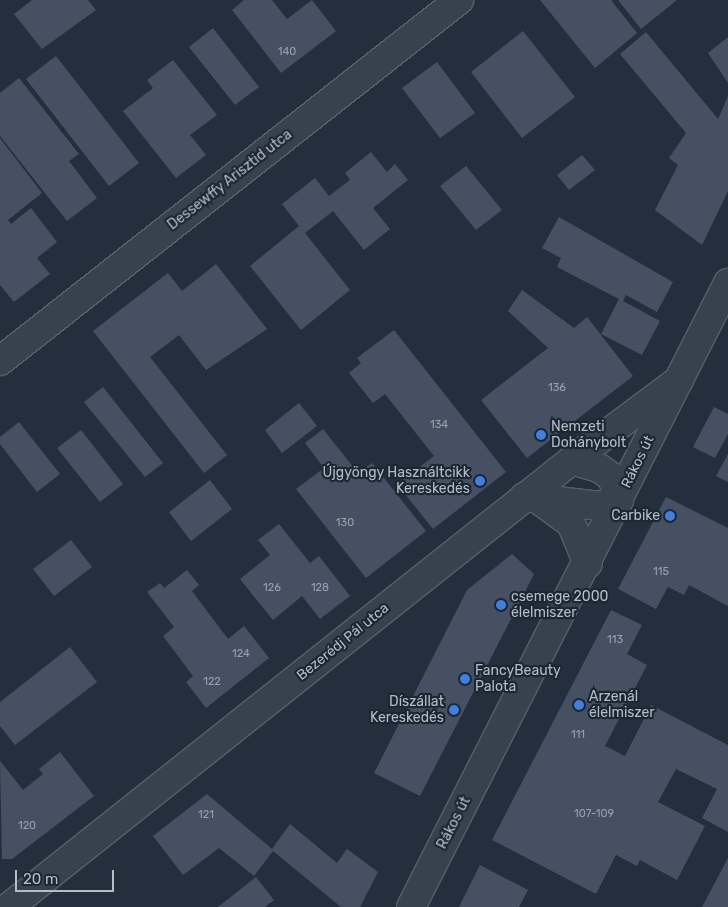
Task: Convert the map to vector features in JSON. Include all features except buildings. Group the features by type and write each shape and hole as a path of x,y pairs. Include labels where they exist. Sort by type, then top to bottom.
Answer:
{"street":[{"name":"Dessewffy Arisztid utca","path":"0,361 459,0"},
{"name":"Rákos út","path":"411,907 588,564 728,284"},
{"name":"Bezerédj Pál utca","path":"9,907 531,498 572,460 679,380"},
{"path":"531,498 598,506 619,500 612,477 599,468 572,460"},
{"path":"531,498 571,523 588,564"}],"place":[{"name":"Nemzeti Dohánybolt","path":"541,435"},
{"name":"Újgyöngy Használtcikk Kereskedés","path":"480,481"},
{"name":"Carbike","path":"670,516"},
{"name":"csemege 2000 élelmiszer","path":"501,605"},
{"name":"FancyBeauty Palota","path":"465,679"},
{"name":"Arzenál élelmiszer","path":"579,705"},
{"name":"Díszállat Kereskedés","path":"454,710"}]}
